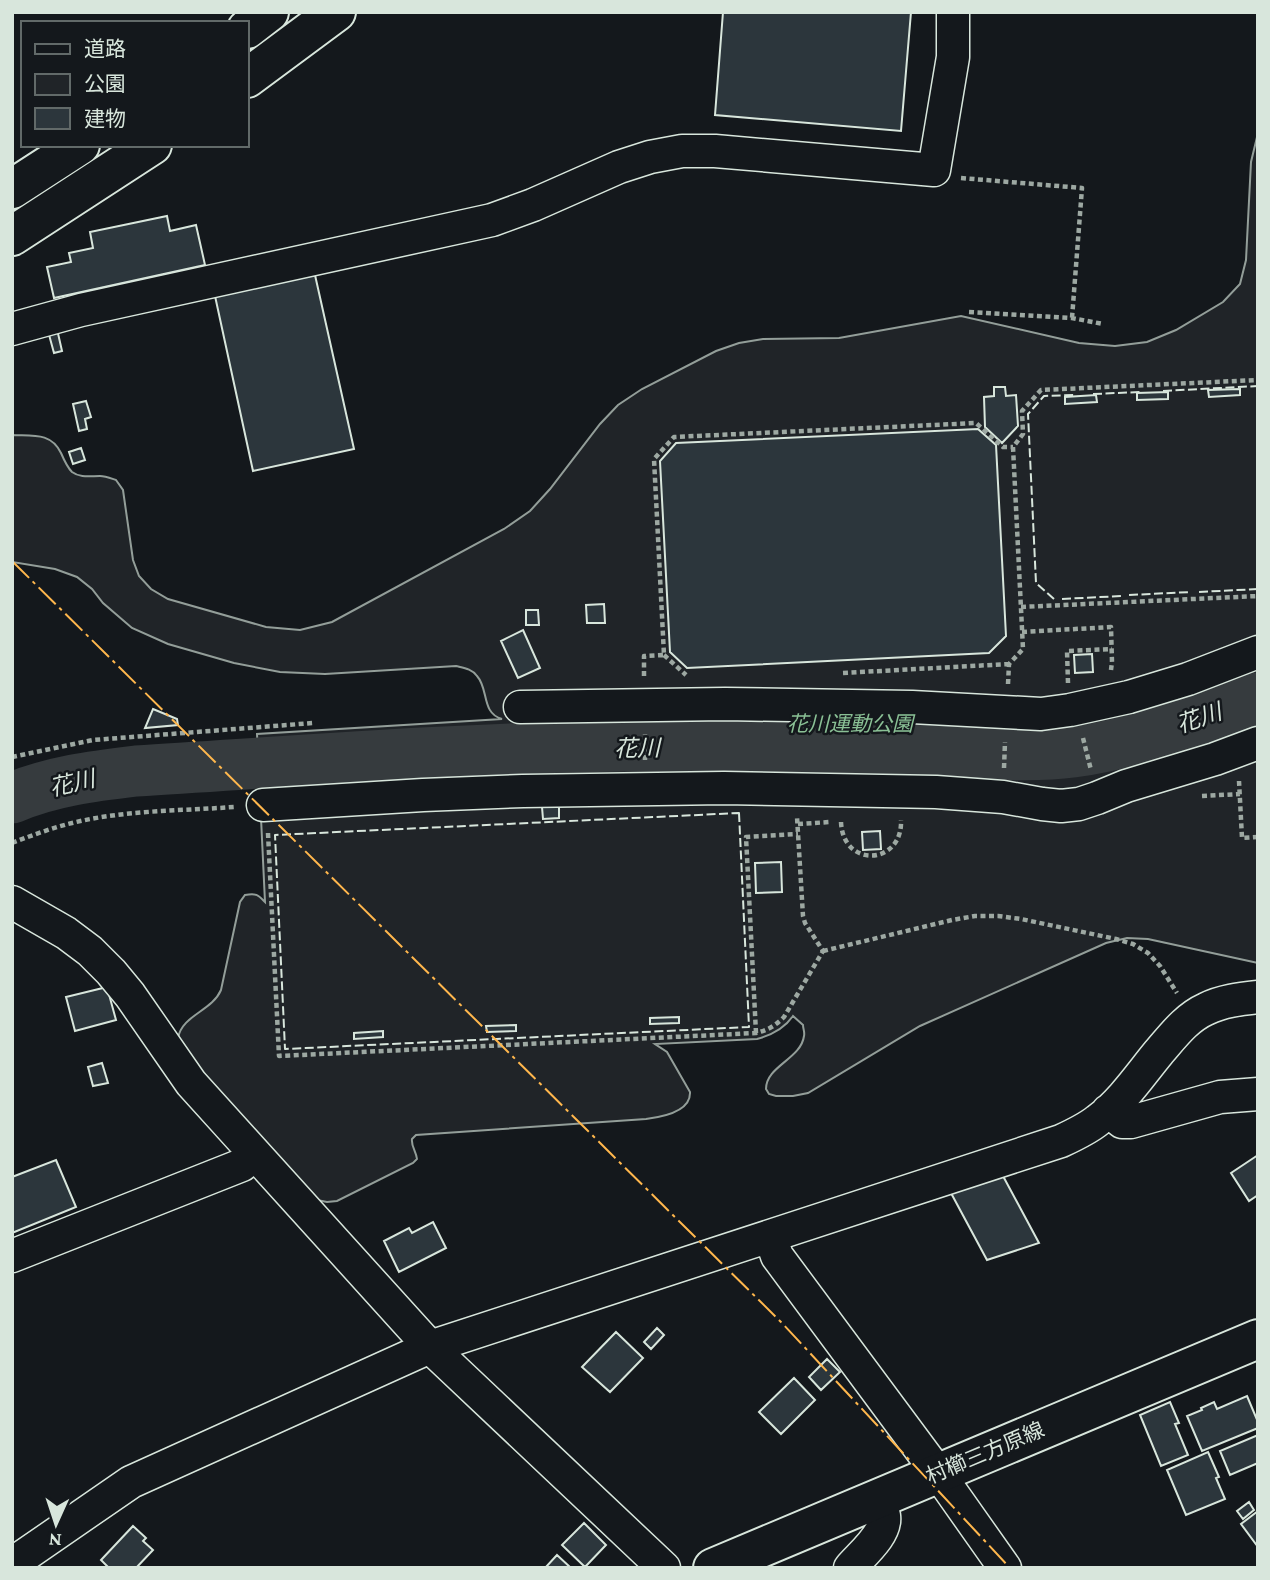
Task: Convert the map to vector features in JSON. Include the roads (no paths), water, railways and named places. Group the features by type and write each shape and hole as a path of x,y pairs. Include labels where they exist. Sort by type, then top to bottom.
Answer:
{"main road":[{"path":"248,28 269,12"},
{"path":"248,77 336,12"},
{"path":"12,189 77,147"},
{"path":"12,236 149,147"},
{"name":"村櫛三方原線","path":"713,1568 1258,1339"}],"street":[{"path":"12,329 81,310 492,220 619,167 682,151 715,151 934,170 953,57 953,12"},
{"path":"520,707 725,704 922,707 1041,714 1129,697 1188,679 1258,652"},
{"path":"265,805 536,790 711,788 936,792 1003,797 1061,806 1079,804 1246,747"},
{"path":"12,902 66,933 90,951 111,972 191,1083 430,1348 664,1568"},
{"path":"12,1563 131,1482 430,1348 1061,1142 1081,1132 1108,1111 1176,1032 1193,1017 1206,1008 1224,1002 1258,998"},
{"path":"1108,1111 1122,1122 1131,1122 1220,1097 1258,1094"},
{"path":"12,1256 242,1165 254,1154"},
{"path":"770,1236 776,1256 1005,1568"},
{"path":"850,1568 880,1534 884,1525 884,1515 877,1499"}],"waterway":[{"name":"花川","path":"12,798 58,783 136,771 502,749 769,746 914,749 1013,755 1053,754 1143,737 1258,698"}],"park label":[{"name":"花川運動公園","path":"850,724"}]}
